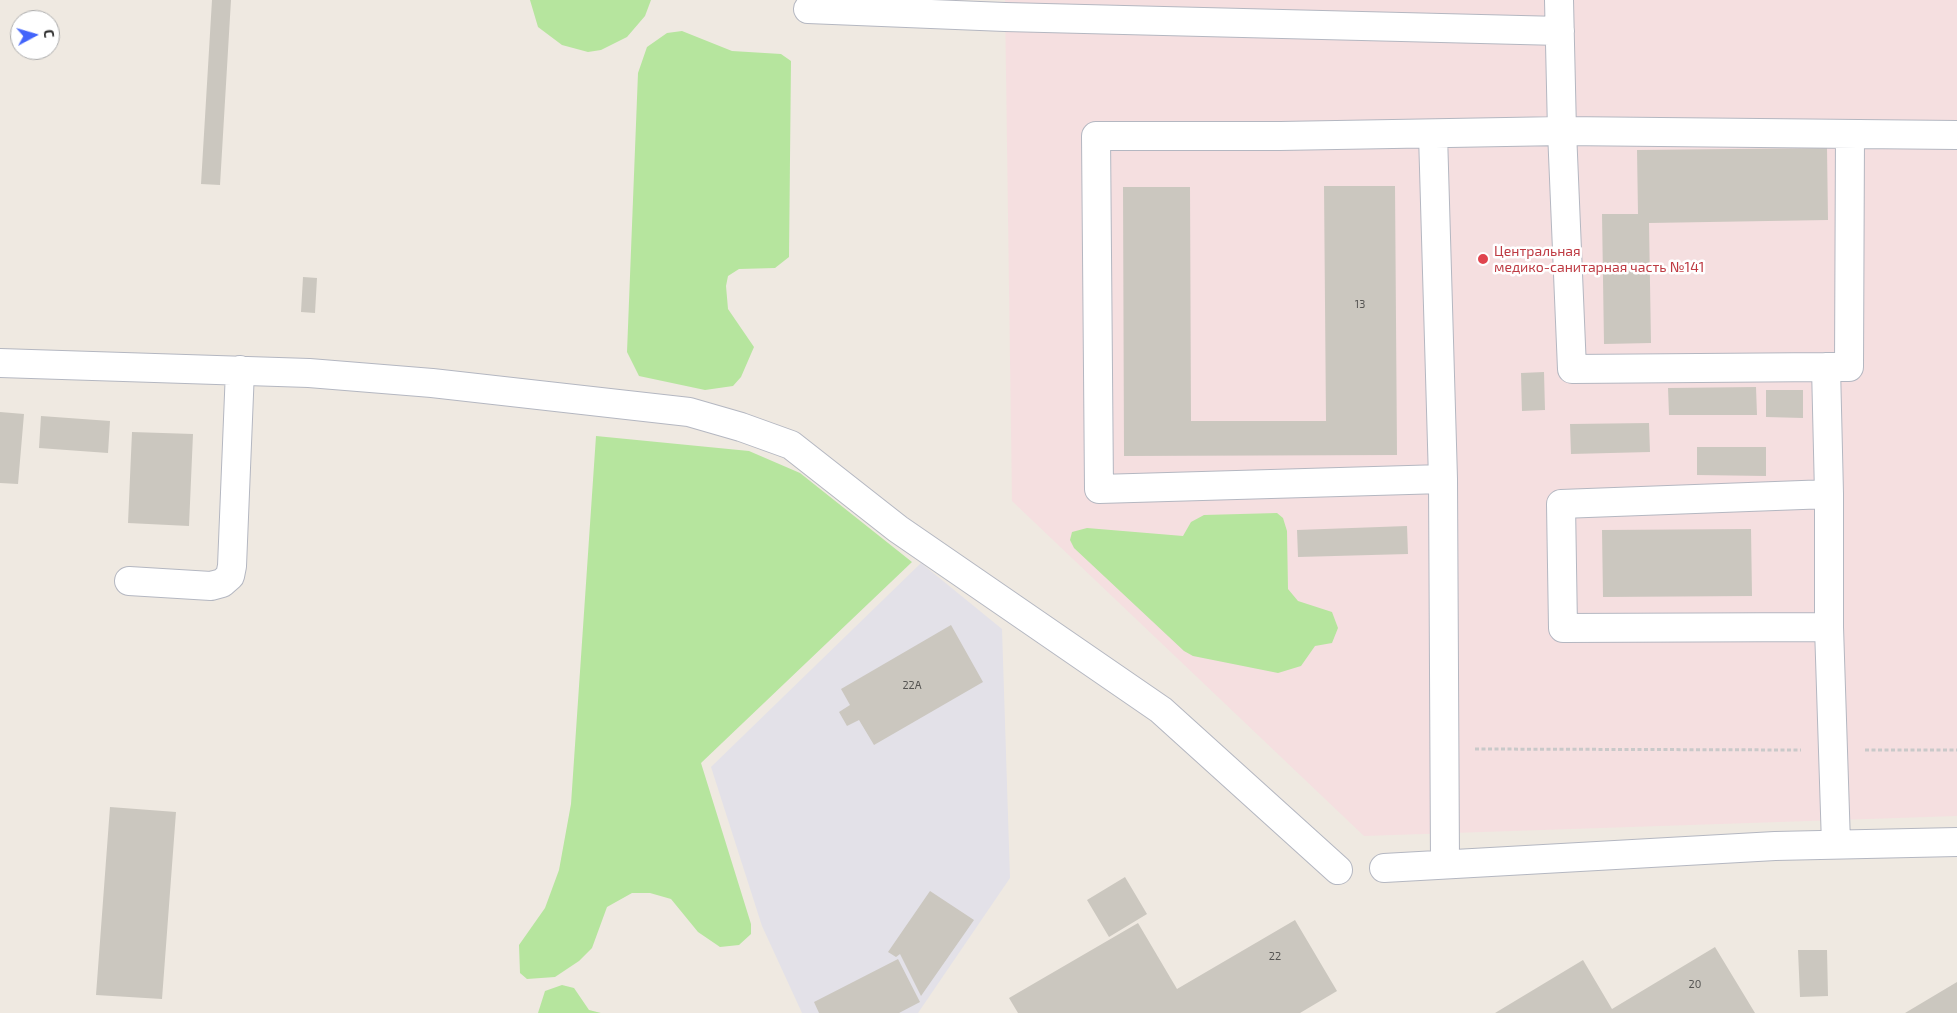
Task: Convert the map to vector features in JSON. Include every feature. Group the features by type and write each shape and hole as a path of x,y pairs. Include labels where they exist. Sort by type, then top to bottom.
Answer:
{"street":[{"path":"1559,0 1562,131 1572,369 1849,367 1850,134"},
{"path":"808,9 1005,17 1560,31"},
{"path":"1442,479 1098,489 1096,136 1433,134 1562,131 1957,135"},
{"path":"1433,134 1442,479 1445,864"},
{"path":"0,363 309,373 413,382 689,412 741,427 791,445 898,529 1161,710 1338,870"},
{"path":"1826,367 1829,494 1829,627 1836,844"},
{"path":"129,581 211,586 222,583 230,576 232,566 240,370"},
{"path":"1829,494 1561,504 1563,628 1829,627"},
{"path":"1384,868 1775,846 1957,842"}],"path":[{"path":"1444,750 1957,750"}],"shaded area":[{"name":"Центральная медико-санитарная часть №141","path":"1005,0 1957,0 1957,816 1364,836 1012,501"},
{"path":"921,563 1002,629 1010,878 918,1013 802,1013 762,926 711,767"}],"green space":[{"path":"530,0 651,0 645,16 627,37 601,50 588,52 562,45 538,27"},
{"path":"682,31 732,51 781,54 791,61 789,257 775,268 739,269 728,276 726,286 728,309 754,347 741,377 733,386 705,390 639,376 627,352 638,73 647,47 667,33"},
{"path":"596,436 749,451 800,473 912,562 701,763 751,924 751,934 739,945 720,947 698,932 671,899 650,893 632,893 607,907 592,948 579,961 555,977 527,979 520,973 519,945 545,908 559,870 571,804"},
{"path":"1277,513 1283,518 1287,531 1288,589 1298,601 1332,612 1338,628 1332,643 1315,646 1301,666 1278,673 1193,656 1184,651 1074,548 1070,540 1072,532 1087,528 1183,536 1191,522 1204,515"},
{"path":"562,985 574,988 589,1010 601,1013 538,1013 545,991"}],"building":[{"path":"212,0 231,0 220,185 201,184"},
{"path":"1827,148 1828,220 1649,223 1651,343 1604,344 1602,214 1638,214 1637,150"},
{"path":"1324,186 1395,186 1397,455 1124,456 1123,187 1190,187 1191,421 1326,421"},
{"path":"303,277 317,278 315,313 301,312"},
{"path":"1544,372 1545,410 1522,411 1521,373"},
{"path":"1756,387 1757,415 1669,415 1668,388"},
{"path":"1766,390 1803,390 1803,418 1766,417"},
{"path":"0,412 24,414 18,484 0,483"},
{"path":"41,416 110,421 108,453 39,448"},
{"path":"1649,423 1650,452 1571,454 1570,424"},
{"path":"132,432 193,434 189,526 128,523"},
{"path":"1697,447 1766,447 1766,476 1697,475"},
{"path":"1407,526 1408,554 1298,557 1297,530"},
{"path":"1751,529 1752,596 1603,597 1602,530"},
{"path":"951,625 983,682 874,745 859,720 847,726 839,712 850,705 841,689"},
{"path":"110,807 176,812 162,999 96,995"},
{"path":"1125,877 1147,914 1109,937 1087,900"},
{"path":"930,891 974,920 921,996 900,954 896,957 888,952"},
{"path":"1295,920 1337,991 1300,1013 1018,1013 1009,998 1138,923 1177,989"},
{"path":"1715,947 1755,1013 1495,1013 1583,960 1612,1009"},
{"path":"1798,950 1827,950 1828,996 1800,997"},
{"path":"898,959 920,1002 899,1013 819,1013 814,1002"},
{"path":"1957,982 1957,1013 1905,1013"}],"place":[{"name":"Центральная медико-санитарная часть №141","path":"1483,259"}]}
